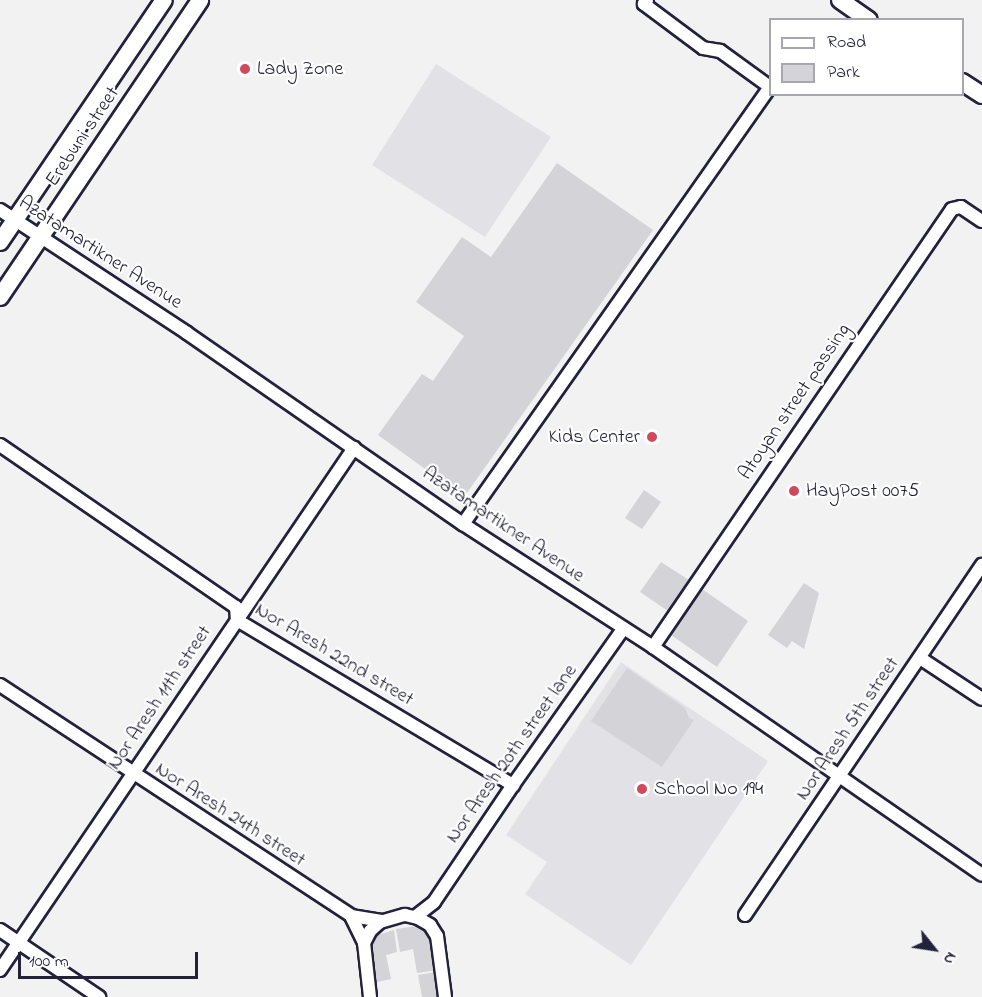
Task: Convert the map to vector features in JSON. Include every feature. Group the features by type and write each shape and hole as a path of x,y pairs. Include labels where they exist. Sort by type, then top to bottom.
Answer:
{"main road":[{"name":"Erebuni street","path":"0,242 164,0"},
{"name":"Erebuni street","path":"0,297 200,0"},
{"path":"840,0 866,18"},
{"path":"964,83 982,95"}],"street":[{"path":"647,0 644,4 703,48 720,51 769,86"},
{"path":"463,524 769,88"},
{"name":"Atoyan street passing","path":"653,647 952,209 961,207 982,221"},
{"name":"Azatamartikner Avenue","path":"0,210 463,524 653,647 982,875"},
{"name":"Nor Aresh 22nd street","path":"0,445 236,607 237,620 513,785"},
{"name":"Nor Aresh 11th street","path":"0,970 354,448"},
{"name":"Nor Aresh 5th street","path":"745,915 982,566"},
{"name":"Nor Aresh 20th street lane","path":"416,917 434,902 623,629"},
{"path":"920,658 982,699"},
{"name":"Nor Aresh 24th street","path":"0,685 351,916 382,921 405,915 416,917"},
{"path":"434,902 434,931 445,997"},
{"path":"351,916 364,943 370,997"},
{"path":"416,917 434,931"},
{"path":"364,943 370,931 382,921"},
{"path":"0,930 99,997"}],"shaded area":[{"path":"436,64 551,137 485,237 372,165"},
{"name":"School No 194","path":"621,662 768,761 631,965 525,894 547,862 506,835"}],"green space":[{"path":"557,163 653,230 464,497 378,435 422,374 433,381 464,336 416,302 462,237 491,257"},
{"path":"644,490 661,502 642,529 625,518"},
{"path":"661,562 692,582 671,613 640,592"},
{"path":"804,583 819,593 804,649 792,641 787,648 768,635"},
{"path":"702,589 748,621 717,667 671,635"},
{"path":"627,668 685,708 689,718 694,720 662,767 591,721"},
{"path":"417,926 428,933 432,940 437,970 417,973 413,949 400,952 396,929"},
{"path":"394,930 397,952 386,955 391,979 372,983 368,952 370,943 378,935"},
{"path":"437,972 440,997 422,997 418,975"}],"place":[{"name":"Lady Zone","path":"245,69"},
{"name":"Kids Center","path":"652,437"},
{"name":"HayPost 0075","path":"794,491"},
{"name":"School No 194","path":"642,789"}]}
